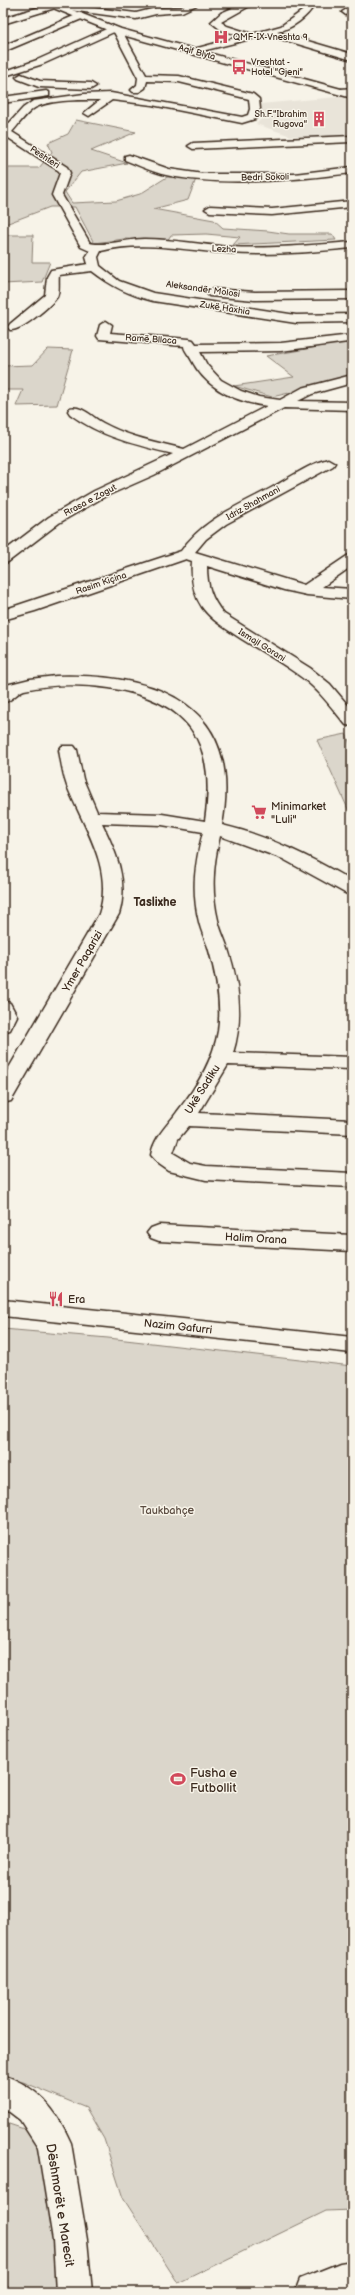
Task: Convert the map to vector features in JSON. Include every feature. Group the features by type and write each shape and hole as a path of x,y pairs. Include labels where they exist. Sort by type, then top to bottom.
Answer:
{"street":[{"name":"Aqif Blyta","path":"45,3 55,5 116,30 197,51 352,95"},
{"path":"3,21 55,5 136,16 156,11 182,10 197,3"},
{"path":"251,3 218,18 215,22 224,28 251,36"},
{"path":"197,51 293,23 305,13 312,3"},
{"path":"3,49 81,16"},
{"path":"8,72 40,62 116,30 124,40 143,78 142,86 136,91 111,96 81,95"},
{"path":"266,32 352,56"},
{"path":"114,45 124,40"},
{"path":"21,77 39,84 68,83 242,120 252,117 255,109 252,97 179,79 143,78"},
{"path":"341,92 352,91"},
{"path":"3,100 52,94 124,94"},
{"path":"5,134 30,107 36,104 81,95 124,94"},
{"path":"89,113 111,96"},
{"name":"Peshteri","path":"5,134 64,169 65,173 57,195 66,208 77,233 85,241 85,245 97,249"},
{"path":"193,146 280,144 352,139"},
{"path":"213,140 280,144"},
{"name":"Bedri Sokoli","path":"129,158 177,175 271,178 352,170"},
{"path":"210,209 278,212 352,204"},
{"name":"Lezha","path":"97,249 106,245 131,242 252,250 352,245"},
{"path":"97,249 92,257 94,266 103,275 136,279"},
{"path":"14,326 45,303 51,296 53,274 55,272 94,266"},
{"name":"Zukë Haxhia","path":"103,275 128,289 153,297 296,319 352,318"},
{"name":"Aleksandër Molosi","path":"199,290 255,296 352,294"},
{"path":"18,309 51,296"},
{"name":"Ramë Bllaca","path":"106,325 103,336 183,341 189,343 190,348 200,366 221,386 243,396 280,406"},
{"path":"190,348 288,347 348,338"},
{"name":"Rrasa e Zogut","path":"3,559 72,508 280,406 306,390 352,379"},
{"path":"280,406 352,406"},
{"path":"75,411 94,425 112,434 184,453"},
{"name":"Idriz Shahmani","path":"193,556 192,544 209,528 302,474 328,463"},
{"path":"193,556 265,580 308,590 352,594"},
{"name":"Rasim Kiçina","path":"3,616 193,556"},
{"name":"Ismajl Gorani","path":"193,556 200,587 209,607 218,617 304,671 324,688 352,721"},
{"path":"308,590 352,559"},
{"name":"Ukë Sadiku","path":"3,698 11,689 37,684 90,681 138,687 159,694 175,702 199,723 210,747 216,777 215,815 202,875 208,922 218,950 229,996 227,1039 222,1058 183,1119 164,1144 162,1155 170,1163 185,1170 206,1173 352,1180"},
{"name":"Ymer Paqarizi","path":"3,1096 112,909 115,889 101,841 77,788 68,750"},
{"path":"91,817 152,818 212,827 277,849 308,862 352,889"},
{"path":"3,1007 7,1016 3,1026"},
{"path":"222,1058 352,1063"},
{"path":"183,1119 352,1127"},
{"name":"Halim Orana","path":"159,1233 352,1243"},
{"name":"Nazim Gafurri","path":"3,1308 352,1345"},
{"name":"Dëshmorët e Marecit","path":"3,2091 12,2094 32,2109 54,2143 70,2240 74,2292"},
{"path":"313,2292 340,2281 352,2279"}],"shaded area":[{"path":"348,96 352,97 352,137 291,136 256,124 262,118 260,104"}],"green space":[{"path":"76,120 136,132 91,151 127,163 81,172 65,192 72,203 116,201 140,194 167,177 196,179 188,200 153,209 214,220 223,228 289,234 332,234 336,240 233,245 240,237 206,234 171,235 167,241 124,239 94,243 75,207 50,207 3,225 3,168 39,168 52,152 48,143 68,134"},
{"path":"3,235 33,235 32,262 50,262 42,282 3,284"},
{"path":"352,341 352,378 272,397 234,386 294,377 266,356"},
{"path":"48,349 73,350 57,405 16,406 23,390 3,390 3,366 33,365"},
{"path":"346,734 352,748 352,818 317,740"},
{"name":"Taukbahçe","path":"3,1329 108,1338 352,1366 352,2210 326,2211 178,2283 123,2198 104,2139 86,2108 23,2082 3,2081"},
{"path":"3,2122 27,2130 48,2144 74,2292 3,2292"}],"place":[{"name":"QMF-IX-Vneshta 9","path":"221,37"},
{"name":"Vreshtat - Hotel \"Gjeni\"","path":"239,67"},
{"name":"Sh.F.\"Ibrahim Rugova\"","path":"319,119"},
{"name":"Minimarket \"Luli\"","path":"259,812"},
{"name":"Era","path":"56,1299"},
{"name":"Fusha e Futbollit","path":"178,1779"}],"district":[{"name":"Taslixhe","path":"155,902"}]}
